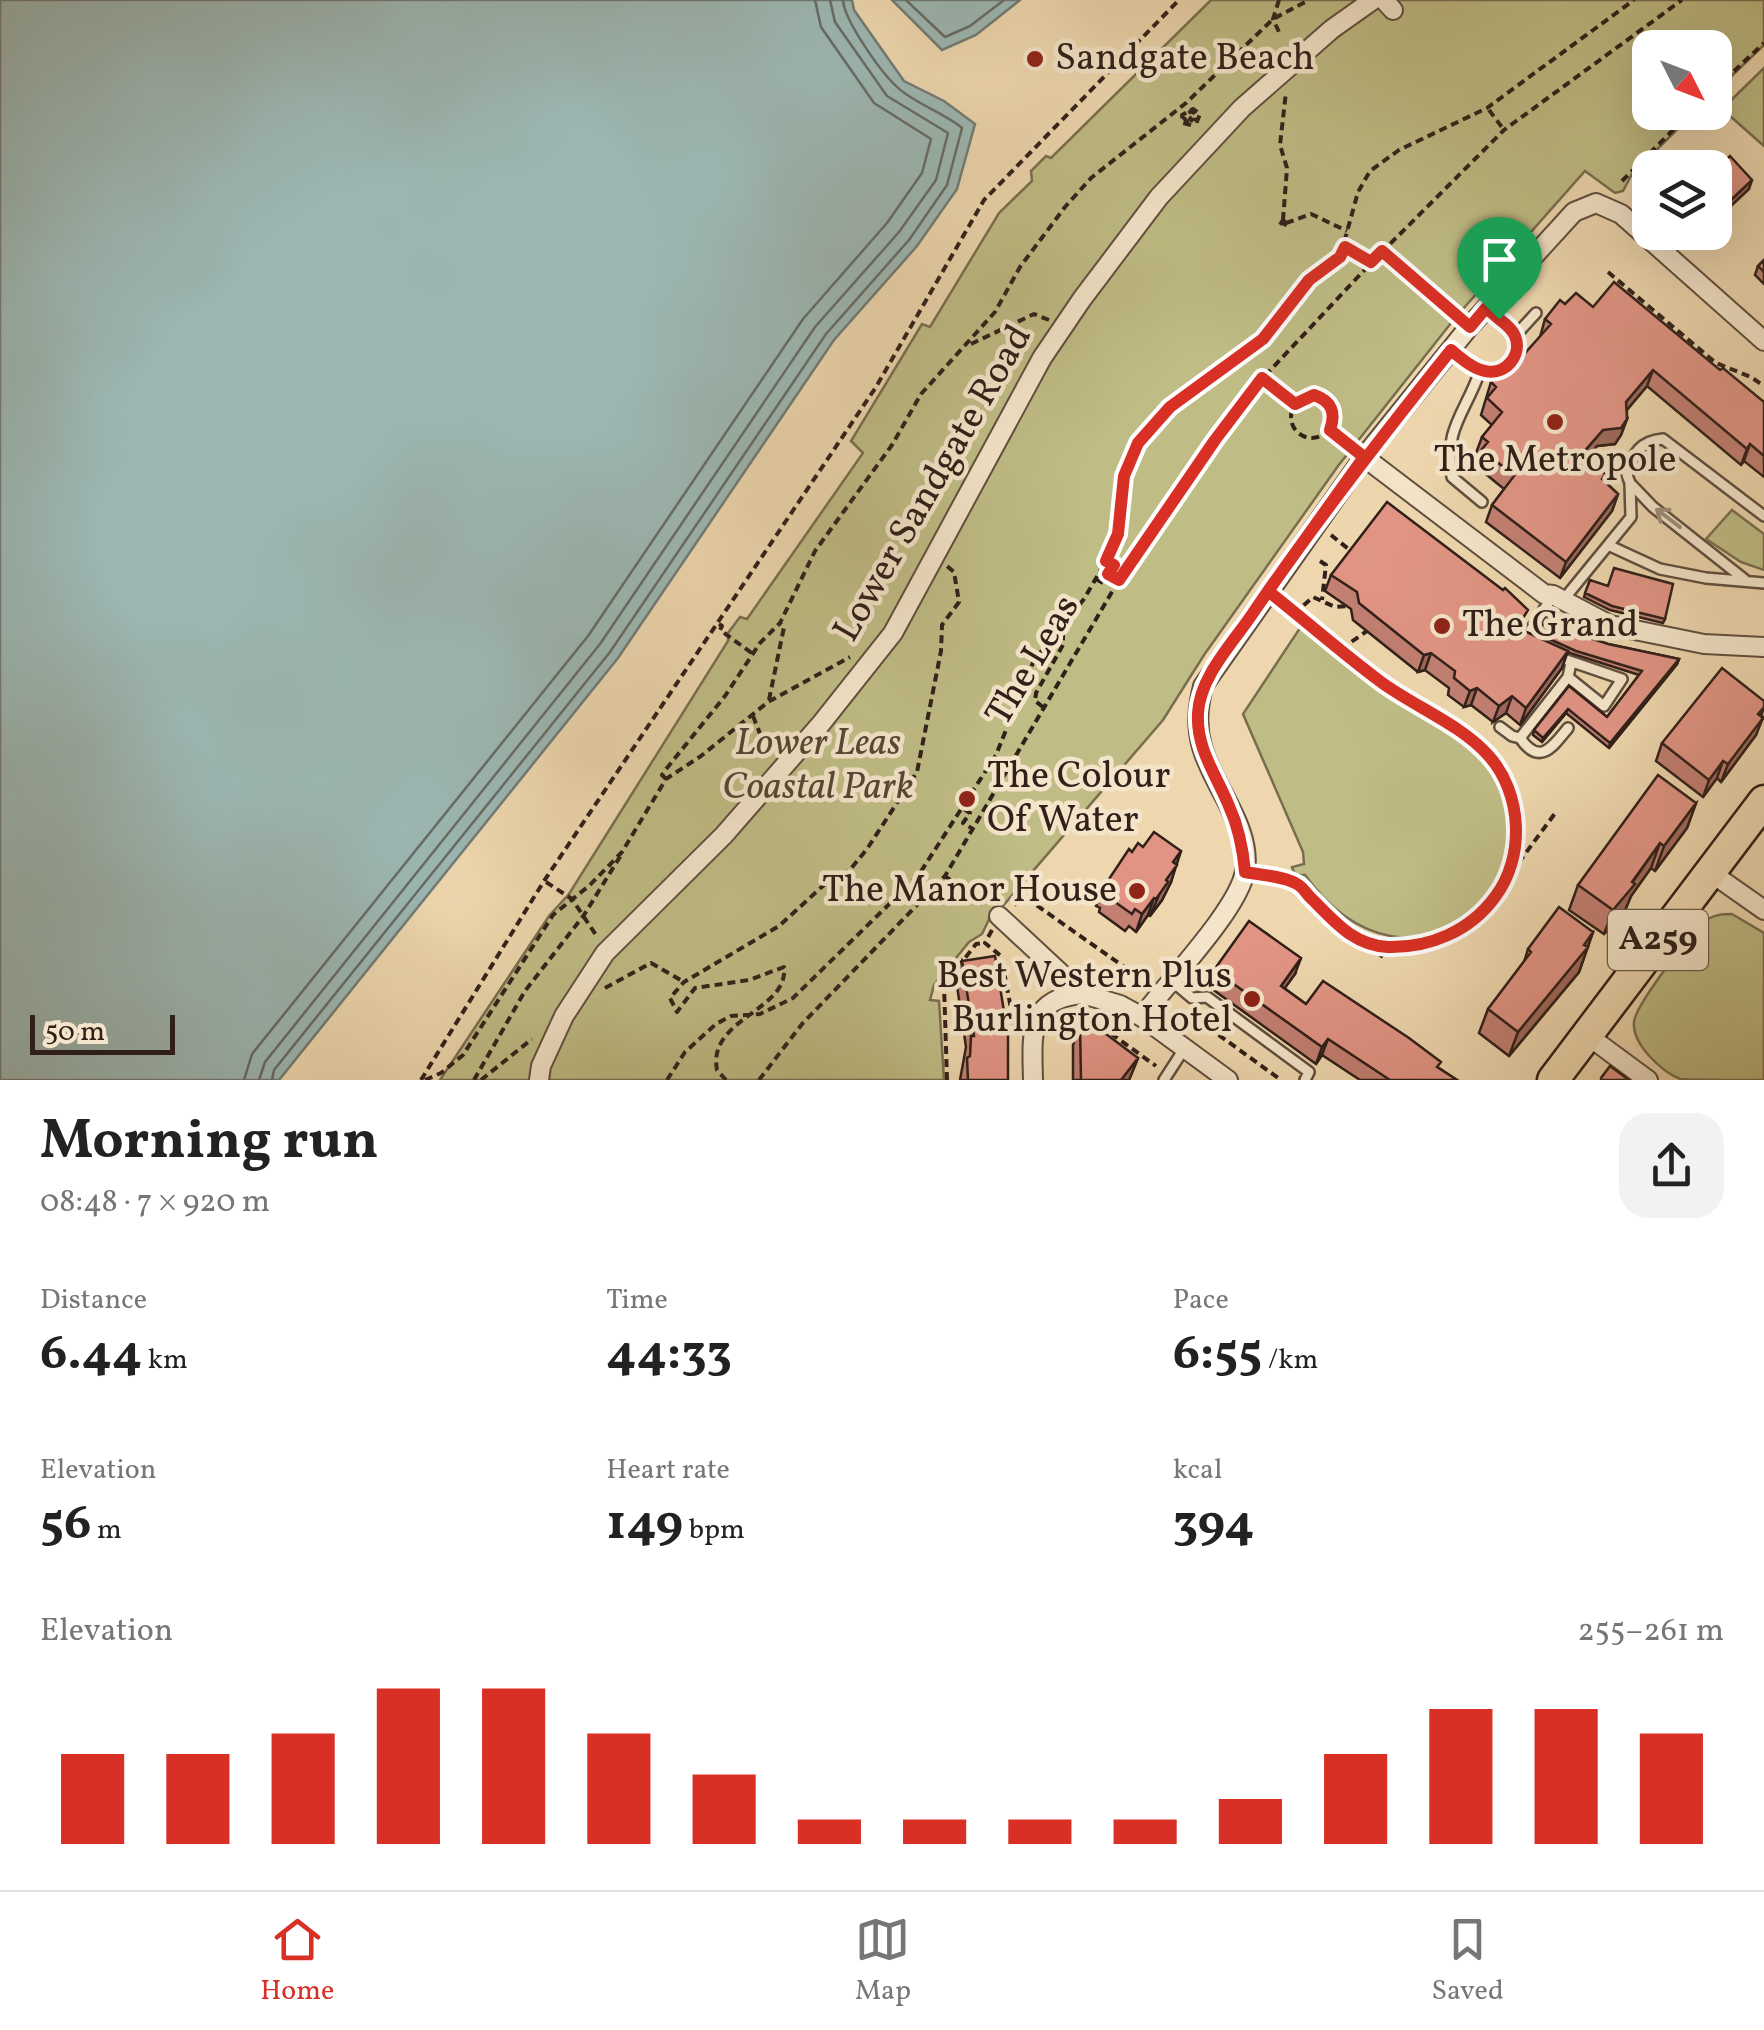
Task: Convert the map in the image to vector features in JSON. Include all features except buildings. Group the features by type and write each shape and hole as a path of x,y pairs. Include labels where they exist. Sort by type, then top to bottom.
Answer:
{"highway":[{"name":"A259","path":"1553,1080 1764,801"}],"street":[{"name":"Lower Sandgate Road","path":"539,1080 541,1066 564,1016 604,953 724,835 893,633 1017,402 1064,326 1160,197 1242,108 1332,28 1372,0"},
{"path":"1142,1017 1228,905 1245,872 1243,845 1202,750 1198,709 1203,686 1364,457 1486,308 1574,212 1596,203 1621,214 1764,341"},
{"path":"1364,457 1414,507 1544,594 1610,625 1704,644 1764,647"},
{"path":"1710,872 1764,910"},
{"path":"999,916 1084,994"},
{"path":"1033,1080 1032,1035 1039,1014 1064,996 1084,994 1120,1005 1142,1017 1228,1080"},
{"path":"1587,1035 1648,1080"}],"lane":[{"path":"1451,350 1480,371 1503,370 1514,359 1518,343 1514,331 1486,308"},
{"path":"1515,336 1536,313"},
{"path":"1480,371 1451,432 1448,448 1452,477 1482,502"},
{"path":"1568,677 1604,706 1622,679 1570,663 1522,641 1632,518 1628,475 1639,447 1650,440 1663,439 1764,516"},
{"path":"1630,483 1653,507 1744,579"},
{"path":"1610,546 1660,569 1764,583"},
{"path":"1520,613 1533,626"},
{"path":"1520,738 1568,677 1570,663"},
{"path":"1500,727 1520,738 1527,748 1541,753 1549,750 1568,728"},
{"path":"1172,981 1192,998 1208,998 1309,1072 1305,1080"},
{"path":"1165,1076 1184,1048"}],"path":[{"path":"423,1080 544,880 876,387 984,200 1179,0"},
{"path":"1279,0 1274,19 1280,32"},
{"path":"666,779 662,775 725,696 772,628 780,623 801,574 892,445 921,394 995,312 1020,267 1091,178 1186,104 1274,19 1309,0"},
{"path":"666,1080 686,1052 716,1024 750,1012 760,1014 793,998 918,876 996,755 1034,660 1064,626 1106,561 1118,534 1124,476 1138,443 1170,407 1263,339 1309,280 1340,257 1358,192 1370,171 1399,150 1487,108 1634,0"},
{"name":"The Leas","path":"759,1080 802,1024 945,876 1119,580 1262,378 1371,262 1504,130 1682,0"},
{"path":"1732,74 1764,43"},
{"path":"1285,71 1287,102 1280,145 1287,168 1284,221 1311,214 1347,230"},
{"path":"1487,108 1504,130"},
{"path":"1622,181 1673,130"},
{"path":"1345,247 1371,262"},
{"path":"1382,251 1470,327"},
{"path":"1608,272 1716,363 1751,376 1764,386"},
{"path":"967,346 1034,314 1064,326"},
{"path":"1262,378 1295,404"},
{"path":"1306,396 1323,398 1333,413 1330,430 1316,438 1301,435 1290,418 1295,404 1306,396"},
{"path":"1330,430 1364,457"},
{"path":"1331,535 1354,553"},
{"path":"726,1080 717,1070 718,1048 734,1026 777,992 784,980 784,967 749,980 695,988 677,1012 670,998 684,982 780,926 826,884 848,872 917,772 941,651 942,625 960,602 954,572 936,556"},
{"path":"1096,579 1103,582 1114,565 1106,561"},
{"path":"1320,561 1326,565 1322,600"},
{"path":"1108,574 1119,580"},
{"path":"1268,591 1396,693 1490,756 1504,781 1516,830 1508,877"},
{"path":"1294,614 1313,598 1335,607 1347,606"},
{"path":"768,702 783,640 784,627 780,623"},
{"path":"719,624 720,630 753,654"},
{"path":"1043,708 1035,701 1036,693 1063,645 1064,626"},
{"path":"1341,649 1367,631"},
{"path":"423,1080 441,1073 463,1055 554,915 622,852 666,779 768,702 893,633"},
{"path":"754,716 777,776"},
{"path":"964,810 970,813 963,823 973,829"},
{"path":"1245,872 1296,883 1347,935 1386,947 1410,946 1448,935 1482,913 1556,812"},
{"path":"477,1080 525,991 584,915 622,852"},
{"path":"945,876 999,916"},
{"path":"544,880 572,898 603,946"},
{"path":"1365,942 1383,957"},
{"path":"947,1080 944,985 976,944 985,943"},
{"path":"624,975 651,963 684,982"},
{"path":"1084,994 1096,1022 1165,1076"},
{"path":"477,1080 564,1016"}],"green space":[{"name":"Lower Leas Coastal Park","path":"1211,0 1764,0 1764,45 1732,76 1732,30 1632,30 1632,130 1677,130 1656,150 1632,150 1632,174 1623,191 1615,193 1585,171 1455,318 1338,466 1204,655 1163,720 1002,907 995,907 982,934 969,942 934,985 930,1000 939,1001 944,1080 440,1080 549,916 569,894 728,641 728,633 740,617 747,619 863,453 851,441 922,324 930,327 999,213 1032,181 1031,171 1046,156 1051,158"},
{"path":"1764,68 1764,146 1732,118 1732,99"},
{"path":"1732,510 1764,534 1764,570 1741,562 1706,539"},
{"path":"1309,622 1370,679 1477,750 1488,762 1509,807 1511,850 1496,888 1468,918 1432,935 1390,936 1347,917 1305,875 1295,875 1292,867 1304,864 1303,852 1243,714 1302,625"},
{"path":"1732,914 1764,933 1764,1080 1680,1079 1649,1056 1638,1039 1634,1022 1653,986 1697,929 1710,918"}],"water":[{"path":"0,0 852,0 854,10 904,81 944,101 975,124 957,189 917,246 834,340 618,658 279,1080 0,1080"},
{"path":"892,0 1020,0 976,35 942,50"}],"place":[{"name":"Sandgate Beach","path":"1035,59"},
{"name":"The Metropole","path":"1555,422"},
{"name":"The Grand","path":"1442,626"},
{"name":"The Colour Of Water","path":"967,799"},
{"name":"The Manor House","path":"1137,891"},
{"name":"Best Western Plus Burlington Hotel","path":"1252,999"}],"route":[{"path":"1499,319 1486,308 1470,327 1382,251 1371,262 1345,247 1340,257 1309,280 1263,339 1170,407 1138,443 1124,476 1118,534 1106,561 1114,565 1108,574 1119,580 1262,378 1295,404 1314,395 1328,403 1333,413 1330,430 1364,457 1268,591 1380,682 1490,756 1504,781 1516,830 1508,877 1482,913 1433,941 1386,947 1347,935 1296,883 1245,872 1243,845 1202,750 1198,709 1203,686 1268,591 1319,517 1364,457 1451,350 1480,371 1503,370 1514,359 1518,343 1514,331 1499,319"}]}
